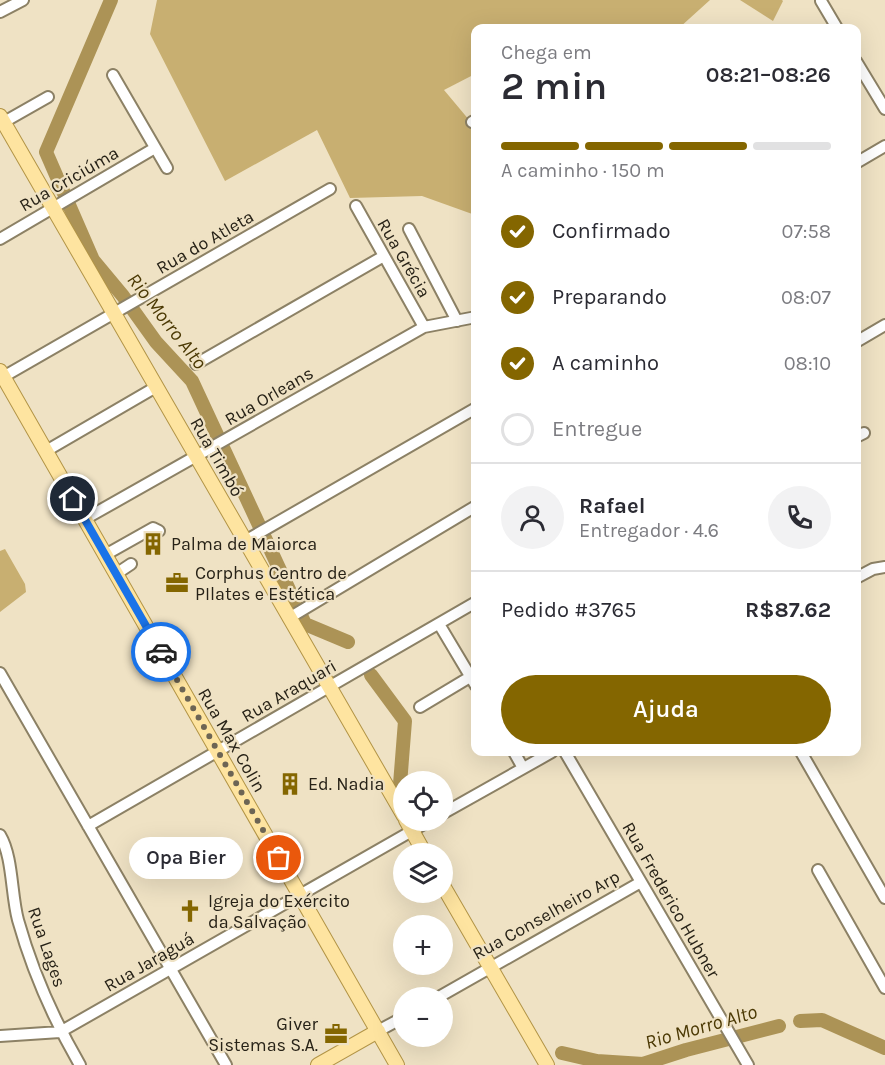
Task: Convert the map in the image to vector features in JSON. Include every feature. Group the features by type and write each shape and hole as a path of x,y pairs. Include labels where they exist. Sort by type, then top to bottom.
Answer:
{"main road":[{"name":"Rua Timbó","path":"2,119 57,206 196,456 249,538 329,687 393,797"},
{"name":"Rua Max Colin","path":"2,374 397,1065"},
{"path":"453,903 547,1065"},
{"path":"318,1065 378,1031"}],"street":[{"path":"0,12 23,0"},
{"path":"821,1 835,24"},
{"path":"861,69 885,109"},
{"path":"113,75 167,168"},
{"path":"2,119 48,97"},
{"path":"861,160 885,146"},
{"name":"Rua Criciúma","path":"0,239 155,148"},
{"name":"Rua do Atleta","path":"2,374 116,312 330,189"},
{"name":"Rua Grécia","path":"356,206 424,327"},
{"path":"409,229 457,321"},
{"path":"196,364 384,256"},
{"name":"Rua Orleans","path":"85,519 424,327 471,318"},
{"path":"861,339 885,325"},
{"path":"45,450 156,387"},
{"path":"249,538 471,411"},
{"path":"292,616 471,509"},
{"path":"105,555 153,528 159,531"},
{"path":"116,574 130,564"},
{"path":"861,575 873,569 885,567"},
{"name":"Rua Araquari","path":"88,826 471,605"},
{"path":"439,624 471,679"},
{"path":"0,673 226,1065"},
{"path":"420,707 471,683"},
{"path":"516,756 523,768"},
{"path":"453,808 545,756"},
{"name":"Rua Frederico Hubner","path":"567,756 748,1065"},
{"path":"803,756 885,898"},
{"name":"Rua Jaraguá","path":"0,1036 60,1032 300,895 401,831"},
{"name":"Rua Lages","path":"0,835 8,855 13,901 19,923 60,1032 80,1065"},
{"path":"818,870 885,988"},
{"name":"Rua Conselheiro Arp","path":"453,989 641,882"},
{"path":"378,1031 393,1023"}],"shaded area":[{"path":"157,0 710,0 683,24 471,24 471,76 444,90 471,122 471,214 422,196 350,198 317,130 225,181 150,34"},
{"path":"740,0 782,0 783,1 773,21"},
{"path":"5,549 25,584 26,592 0,612 0,551"}],"waterway":[{"name":"Rio Morro Alto","path":"111,0 46,152 93,260 123,296 156,342 192,381 305,624 348,642"},
{"name":"Rio Morro Alto","path":"371,675 405,721 401,771"},
{"name":"Rio Morro Alto","path":"800,1021 822,1020 885,1048"},
{"name":"Rio Morro Alto","path":"562,1053 597,1061 643,1064 686,1050 779,1026"}],"way so far":[{"path":"161,652 279,858"}],"place":[{"name":"Palma de Maiorca","path":"153,544"},
{"name":"Corphus Centro de PIlates e Estética","path":"177,583"},
{"name":"Ed. Nadia","path":"290,784"},
{"name":"Opa Bier","path":"279,858"},
{"name":"Igreja do Exército da Salvação","path":"190,911"},
{"name":"Giver Sistemas S.A.","path":"336,1034"}],"route":[{"path":"73,499 161,652"}]}
